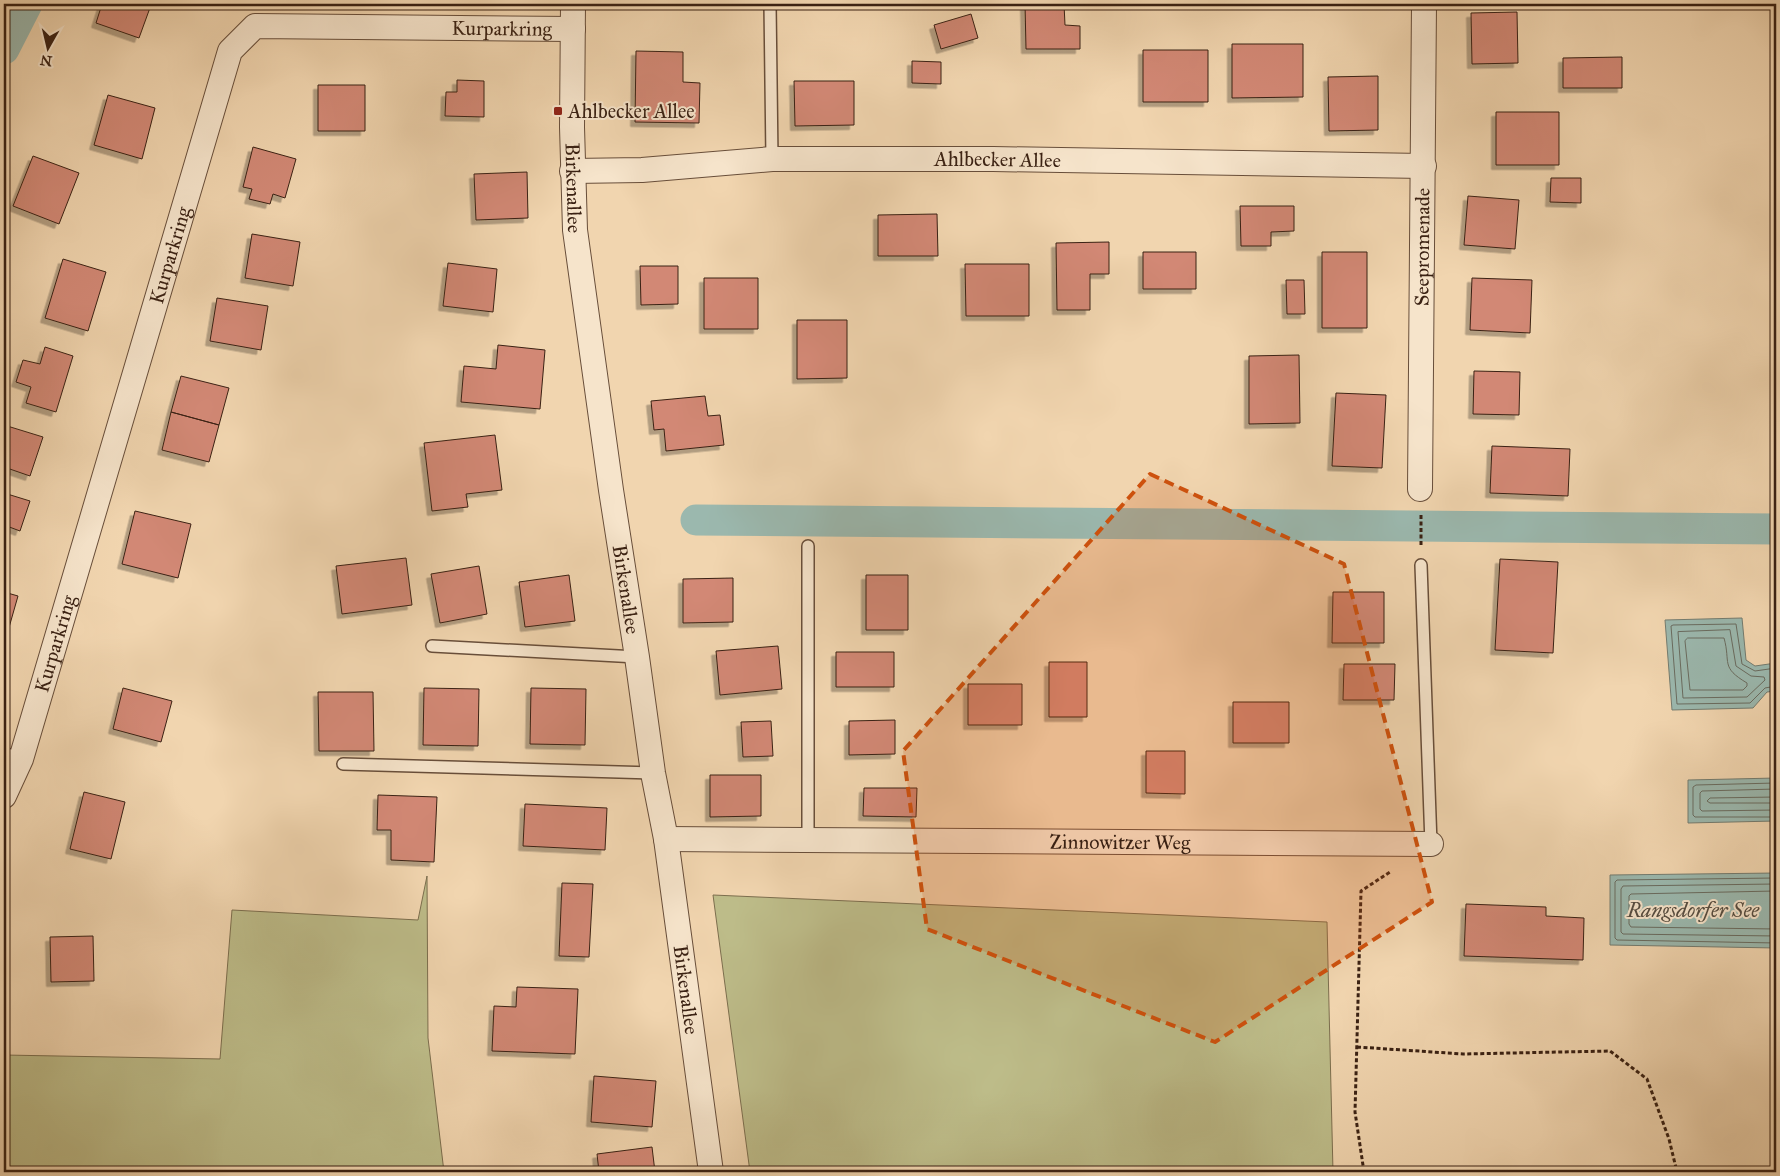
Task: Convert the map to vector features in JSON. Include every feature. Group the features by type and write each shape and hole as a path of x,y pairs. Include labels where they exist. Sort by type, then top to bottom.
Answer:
{"street":[{"name":"Birkenallee","path":"573,4 572,171 575,230 653,773 666,839 711,1172"},
{"name":"Seepromenade","path":"1420,489 1424,4"},
{"name":"Kurparkring","path":"4,796 12,756 230,50 255,26 573,29"},
{"name":"Ahlbecker Allee","path":"572,171 642,170 772,159 993,159 1424,166"},
{"name":"Zinnowitzer Weg","path":"666,839 1430,844"}],"lane":[{"path":"770,4 772,159"},
{"path":"808,546 808,840"},
{"path":"1421,565 1430,844"},
{"path":"432,646 637,657"},
{"path":"343,764 653,773"}],"path":[{"path":"1420,489 1421,565"},
{"path":"1364,1172 1355,1112 1361,891 1392,870"},
{"path":"1357,1047 1463,1054 1610,1051 1647,1079 1670,1139 1677,1172"}],"highlighted area":[{"path":"1150,474 1344,564 1432,902 1215,1042 927,929 903,751"}],"shaded area":[{"path":"427,876 428,1038 444,1172 4,1172 4,1055 220,1059 232,910 418,920"},
{"path":"713,895 1327,922 1333,1172 750,1172"}],"water":[{"path":"1742,618 1746,660 1755,666 1776,663 1776,691 1767,692 1753,708 1672,710 1665,620"},
{"path":"1776,778 1776,821 1688,823 1688,780"},
{"name":"Rangsdorfer See","path":"1776,873 1776,948 1610,945 1610,875"}],"building":[{"path":"102,4 151,5 139,38 96,23"},
{"path":"1025,4 1064,4 1065,25 1080,26 1080,49 1026,49"},
{"path":"1517,12 1518,63 1472,64 1471,13"},
{"path":"971,14 978,38 941,49 934,25"},
{"path":"1232,44 1303,44 1303,97 1232,98"},
{"path":"1143,50 1208,50 1208,102 1143,102"},
{"path":"636,51 683,52 683,82 700,83 699,123 635,122"},
{"path":"1622,57 1622,88 1563,88 1563,58"},
{"path":"912,61 941,62 941,84 912,83"},
{"path":"1378,76 1378,130 1329,131 1328,77"},
{"path":"457,80 484,81 484,117 445,116 446,92 457,92"},
{"path":"794,81 854,81 854,125 795,126"},
{"path":"318,85 365,85 365,131 318,131"},
{"path":"108,95 155,108 142,159 94,145"},
{"path":"1496,112 1559,112 1559,165 1496,165"},
{"path":"253,147 296,159 285,198 273,194 270,204 249,199 252,189 243,187"},
{"path":"33,156 79,173 59,224 13,206"},
{"path":"527,172 528,218 476,220 474,174"},
{"path":"1551,178 1581,178 1581,203 1550,202"},
{"path":"1468,196 1519,200 1515,249 1464,245"},
{"path":"1240,206 1294,206 1294,231 1271,232 1271,246 1241,246"},
{"path":"937,214 938,256 878,256 878,215"},
{"path":"252,234 300,242 293,286 245,278"},
{"path":"1109,242 1109,274 1090,274 1090,310 1057,310 1056,243"},
{"path":"1143,252 1196,252 1196,289 1143,289"},
{"path":"1322,252 1367,252 1367,328 1322,328"},
{"path":"63,259 106,272 88,331 45,318"},
{"path":"448,263 497,269 493,312 443,306"},
{"path":"965,264 1029,264 1029,316 966,316"},
{"path":"640,266 678,266 678,304 641,305"},
{"path":"704,278 758,278 758,329 704,329"},
{"path":"1472,278 1532,280 1530,333 1470,330"},
{"path":"1286,280 1304,280 1305,314 1287,314"},
{"path":"217,298 268,306 261,350 210,341"},
{"path":"797,320 847,320 847,378 797,379"},
{"path":"498,345 545,350 540,409 461,402 464,366 496,369"},
{"path":"45,347 73,356 56,412 26,403 31,387 16,382 23,360 40,364"},
{"path":"1299,355 1300,423 1249,424 1249,356"},
{"path":"1474,371 1520,372 1519,415 1473,414"},
{"path":"181,376 229,388 219,425 171,412"},
{"path":"1336,393 1386,395 1382,468 1332,466"},
{"path":"705,396 708,416 720,415 724,445 666,451 664,429 654,430 651,401"},
{"path":"171,412 219,425 209,462 162,450"},
{"path":"4,425 43,437 30,476 4,467"},
{"path":"495,435 502,490 466,494 468,507 432,511 424,443"},
{"path":"1492,446 1570,449 1568,496 1490,493"},
{"path":"4,493 30,501 20,531 4,525"},
{"path":"135,511 191,524 178,578 122,564"},
{"path":"406,558 412,605 342,614 336,566"},
{"path":"1500,559 1558,562 1553,653 1495,650"},
{"path":"479,566 487,614 440,623 431,574"},
{"path":"569,575 575,621 525,627 519,582"},
{"path":"866,575 908,575 908,630 866,630"},
{"path":"733,578 733,622 683,623 683,579"},
{"path":"4,592 18,596 4,645"},
{"path":"1333,592 1384,592 1384,643 1332,643"},
{"path":"778,646 782,689 720,695 716,651"},
{"path":"836,652 894,652 894,687 836,687"},
{"path":"1049,662 1087,662 1087,717 1049,717"},
{"path":"1344,664 1395,664 1394,700 1343,700"},
{"path":"968,684 1022,684 1022,725 968,725"},
{"path":"123,688 172,701 161,742 113,729"},
{"path":"424,688 479,689 478,746 423,745"},
{"path":"531,688 586,689 585,745 530,744"},
{"path":"318,692 373,692 374,751 319,751"},
{"path":"1233,702 1289,702 1289,743 1233,743"},
{"path":"895,720 895,754 849,755 849,721"},
{"path":"771,721 773,756 743,757 741,722"},
{"path":"1146,751 1185,751 1185,794 1146,793"},
{"path":"710,775 761,775 761,816 710,817"},
{"path":"864,788 917,788 916,817 863,816"},
{"path":"84,792 125,802 111,859 70,849"},
{"path":"378,795 437,797 434,862 391,860 391,830 377,830"},
{"path":"525,804 607,808 605,850 523,846"},
{"path":"562,883 593,884 589,957 559,956"},
{"path":"1466,904 1546,907 1546,916 1584,918 1583,960 1464,956"},
{"path":"93,936 94,981 51,982 50,937"},
{"path":"517,987 578,989 575,1054 492,1051 494,1006 516,1007"},
{"path":"594,1076 656,1081 652,1127 591,1122"},
{"path":"652,1147 655,1172 599,1172 597,1154"}],"waterway":[{"path":"4,49 27,4"},
{"path":"696,520 1776,529"}],"place":[{"name":"Ahlbecker Allee","path":"558,111"}]}
